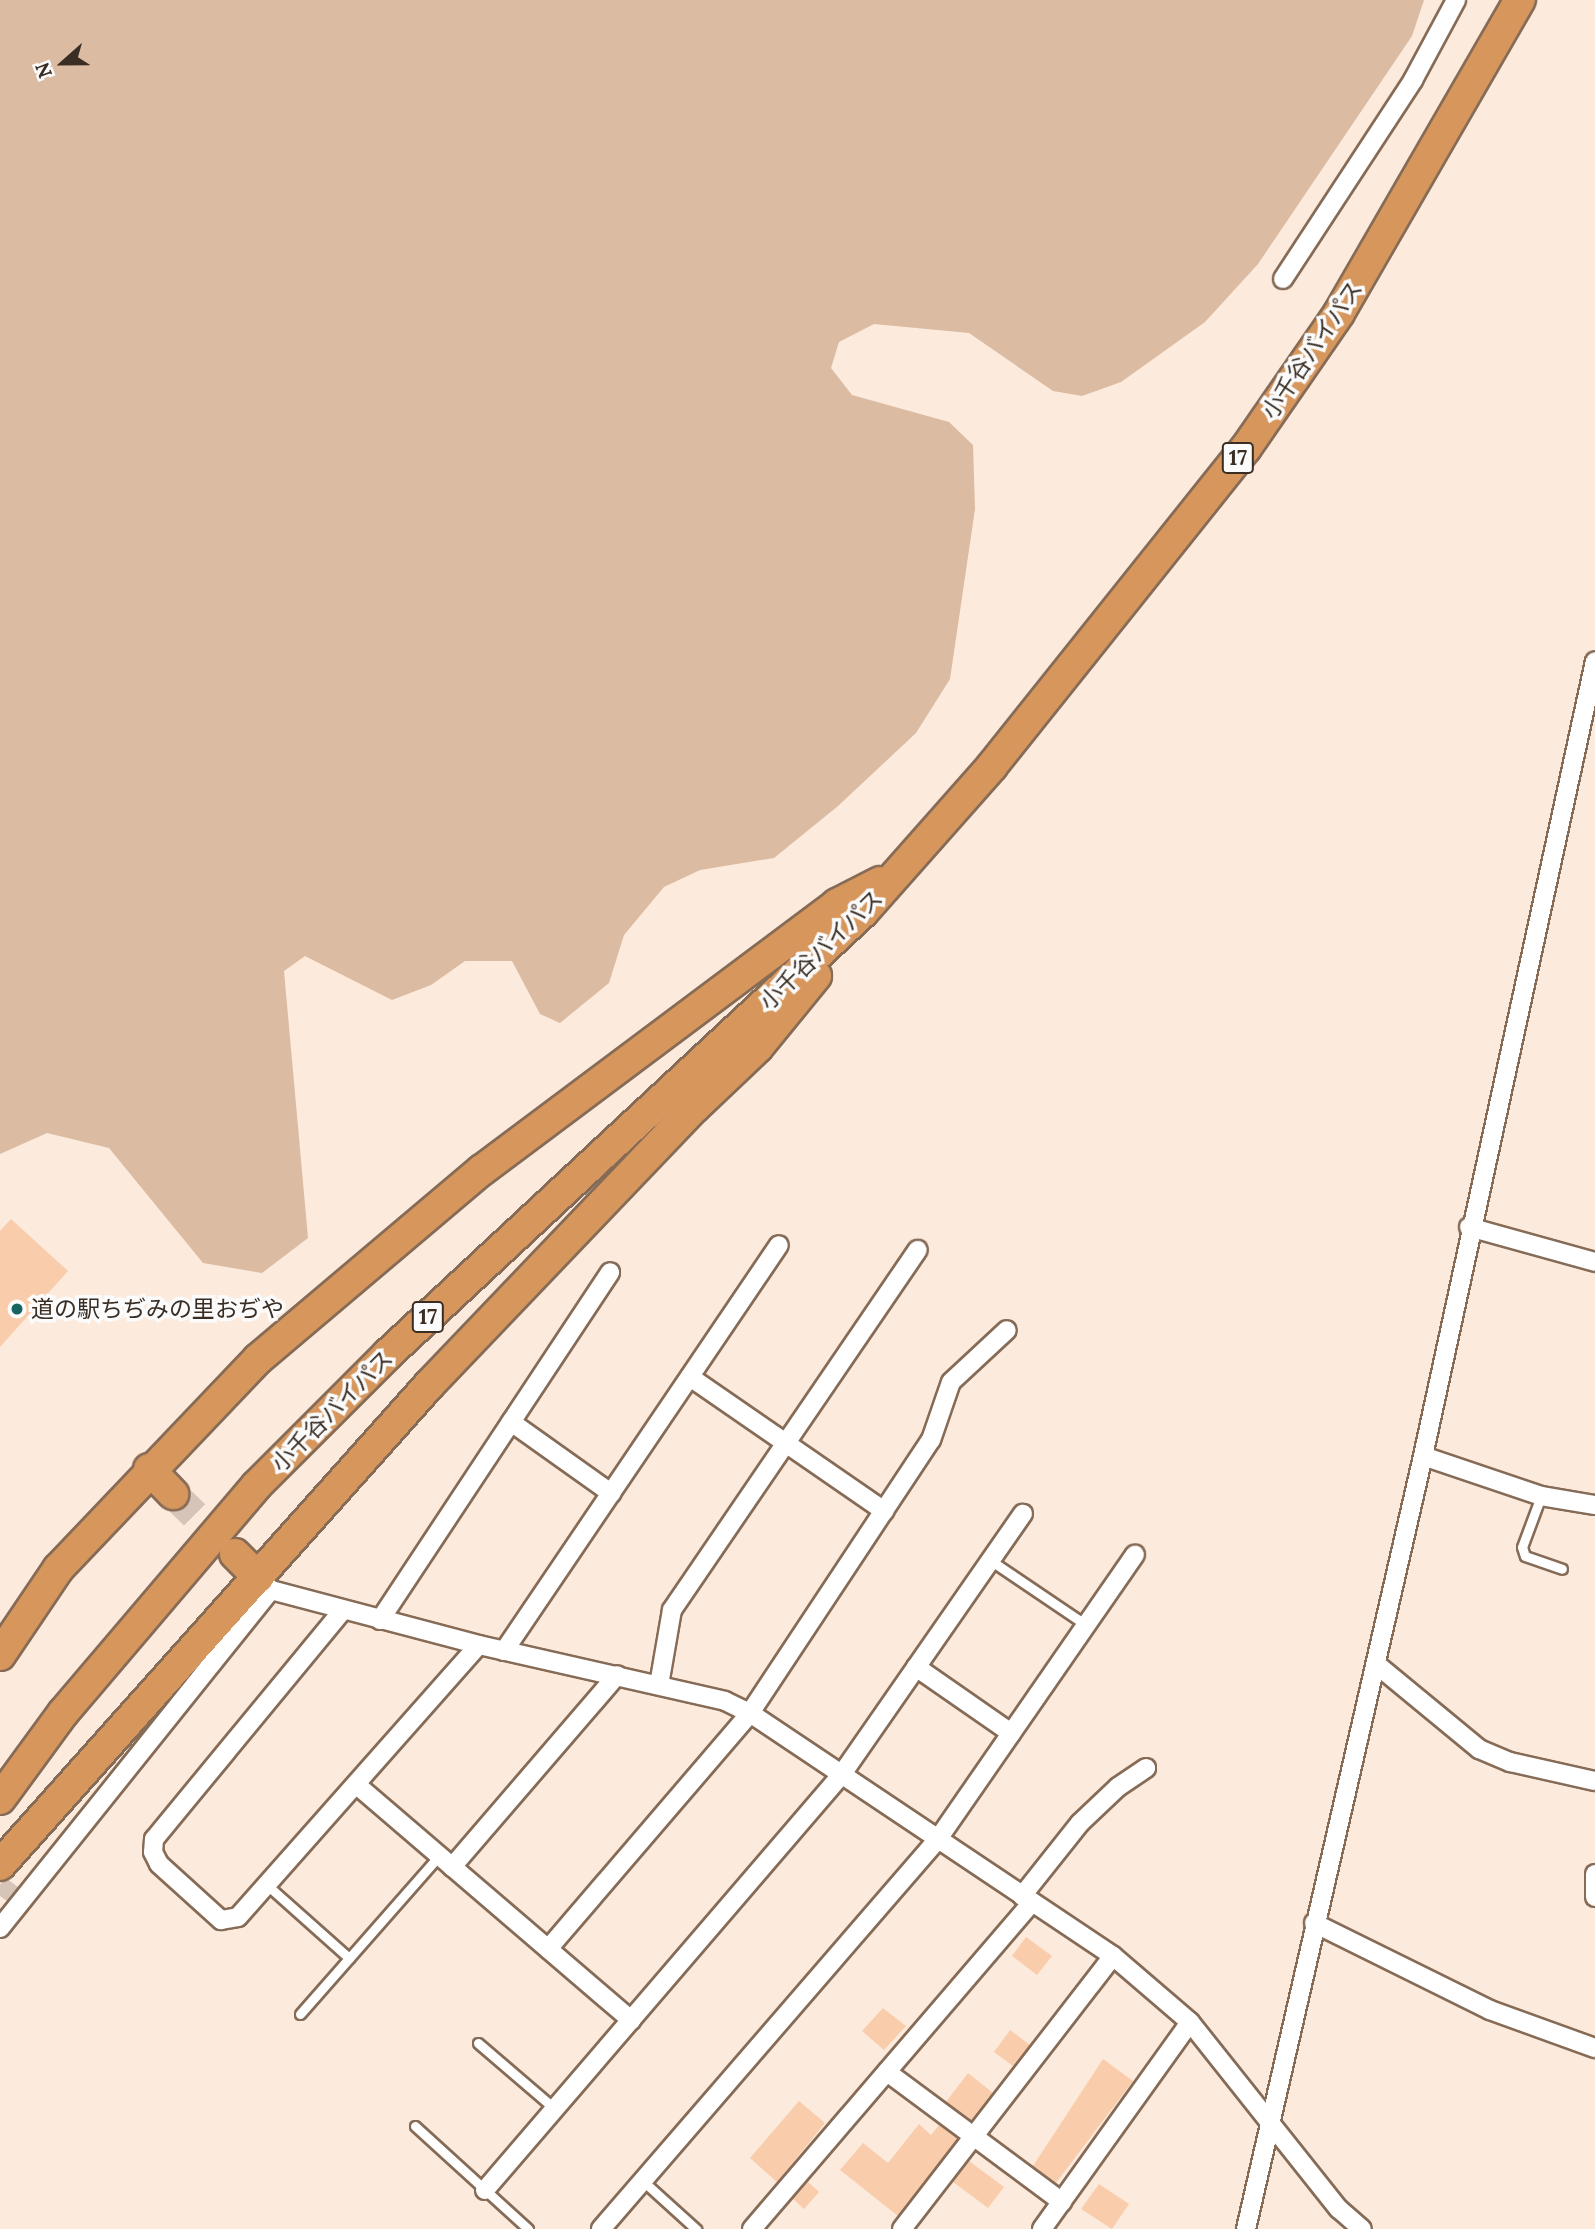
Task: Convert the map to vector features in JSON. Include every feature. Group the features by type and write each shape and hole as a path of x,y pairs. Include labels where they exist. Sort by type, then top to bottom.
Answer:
{"highway":[{"name":"小千谷バイパス","path":"0,1799 63,1713 256,1486 388,1354 863,912 992,766 1246,448 1339,313 1434,156 1520,0"},
{"path":"0,1655 58,1569 149,1469 258,1359 482,1170 837,904 897,874"},
{"path":"0,1865 264,1584 554,1252 758,1047 863,912"},
{"path":"149,1469 173,1494"},
{"path":"235,1554 264,1584"}],"street":[{"path":"1283,279 1413,80 1456,0"},
{"path":"1246,2229 1423,1456 1469,1227 1595,661"},
{"path":"1469,1227 1595,1262"},
{"path":"504,1651 779,1245"},
{"path":"659,1685 672,1610 918,1250"},
{"path":"380,1620 611,1272"},
{"path":"548,1949 750,1713 932,1440 951,1382 1007,1330"},
{"path":"690,1377 884,1511"},
{"path":"511,1422 611,1493"},
{"path":"1423,1456 1541,1496 1595,1505"},
{"path":"485,2190 842,1774 1023,1514"},
{"path":"601,2229 938,1839 1135,1554"},
{"path":"0,1928 264,1584 380,1620 659,1685 750,1713 1113,1956 1190,2022 1339,2209 1362,2229"},
{"path":"343,1610 155,1839 153,1852 159,1864 221,1920 238,1917 358,1786 479,1645"},
{"path":"1376,1664 1479,1749 1510,1762 1595,1781"},
{"path":"916,1667 1011,1733"},
{"path":"446,1862 617,1675"},
{"path":"752,2229 887,2071 1027,1899 1080,1823 1118,1787 1146,1768"},
{"path":"358,1786 631,2020"},
{"path":"1595,1874 1595,1897"},
{"path":"1314,1923 1490,2010 1595,2048"},
{"path":"902,2229 1113,1956"},
{"path":"1042,2229 1190,2022"},
{"path":"887,2071 1062,2202"}],"lane":[{"path":"1541,1496 1522,1548 1525,1556 1562,1569"},
{"path":"990,1560 1086,1625"},
{"path":"300,2014 349,1958 446,1862"},
{"path":"267,1885 349,1958"},
{"path":"478,2043 555,2109"},
{"path":"415,2126 528,2229"},
{"path":"642,2181 696,2229"}],"shaded area":[{"path":"0,0 1424,0 1412,36 1258,264 1205,322 1121,382 1082,396 1053,391 969,333 874,324 839,342 831,368 852,395 949,422 973,445 975,509 950,679 916,733 838,806 774,858 700,870 664,887 624,935 609,983 560,1023 540,1014 512,961 465,961 431,985 392,1000 305,956 284,971 308,1238 262,1273 203,1263 109,1148 47,1133 0,1154"}],"building":[{"name":"道の駅ちぢみの里おぢや","path":"11,1219 68,1271 0,1347 0,1231"},
{"path":"1026,1937 1052,1956 1037,1975 1012,1956"},
{"path":"883,2008 906,2026 884,2050 862,2031"},
{"path":"1010,2030 1030,2045 1013,2066 994,2052"},
{"path":"1103,2059 1133,2081 1056,2183 1033,2166"},
{"path":"968,2073 993,2093 971,2121 946,2102"},
{"path":"799,2101 825,2123 777,2182 750,2158"},
{"path":"919,2124 931,2135 939,2125 958,2139 898,2216 840,2170 863,2143 888,2163"},
{"path":"969,2161 1004,2187 988,2208 953,2182"},
{"path":"808,2182 819,2192 804,2209 793,2199"},
{"path":"1099,2184 1129,2204 1112,2229 1081,2209"}],"tunnel":[{"path":"173,1494 233,1552"},
{"path":"0,1885 21,1900"}],"place":[{"name":"道の駅ちぢみの里おぢや","path":"17,1309"}]}
